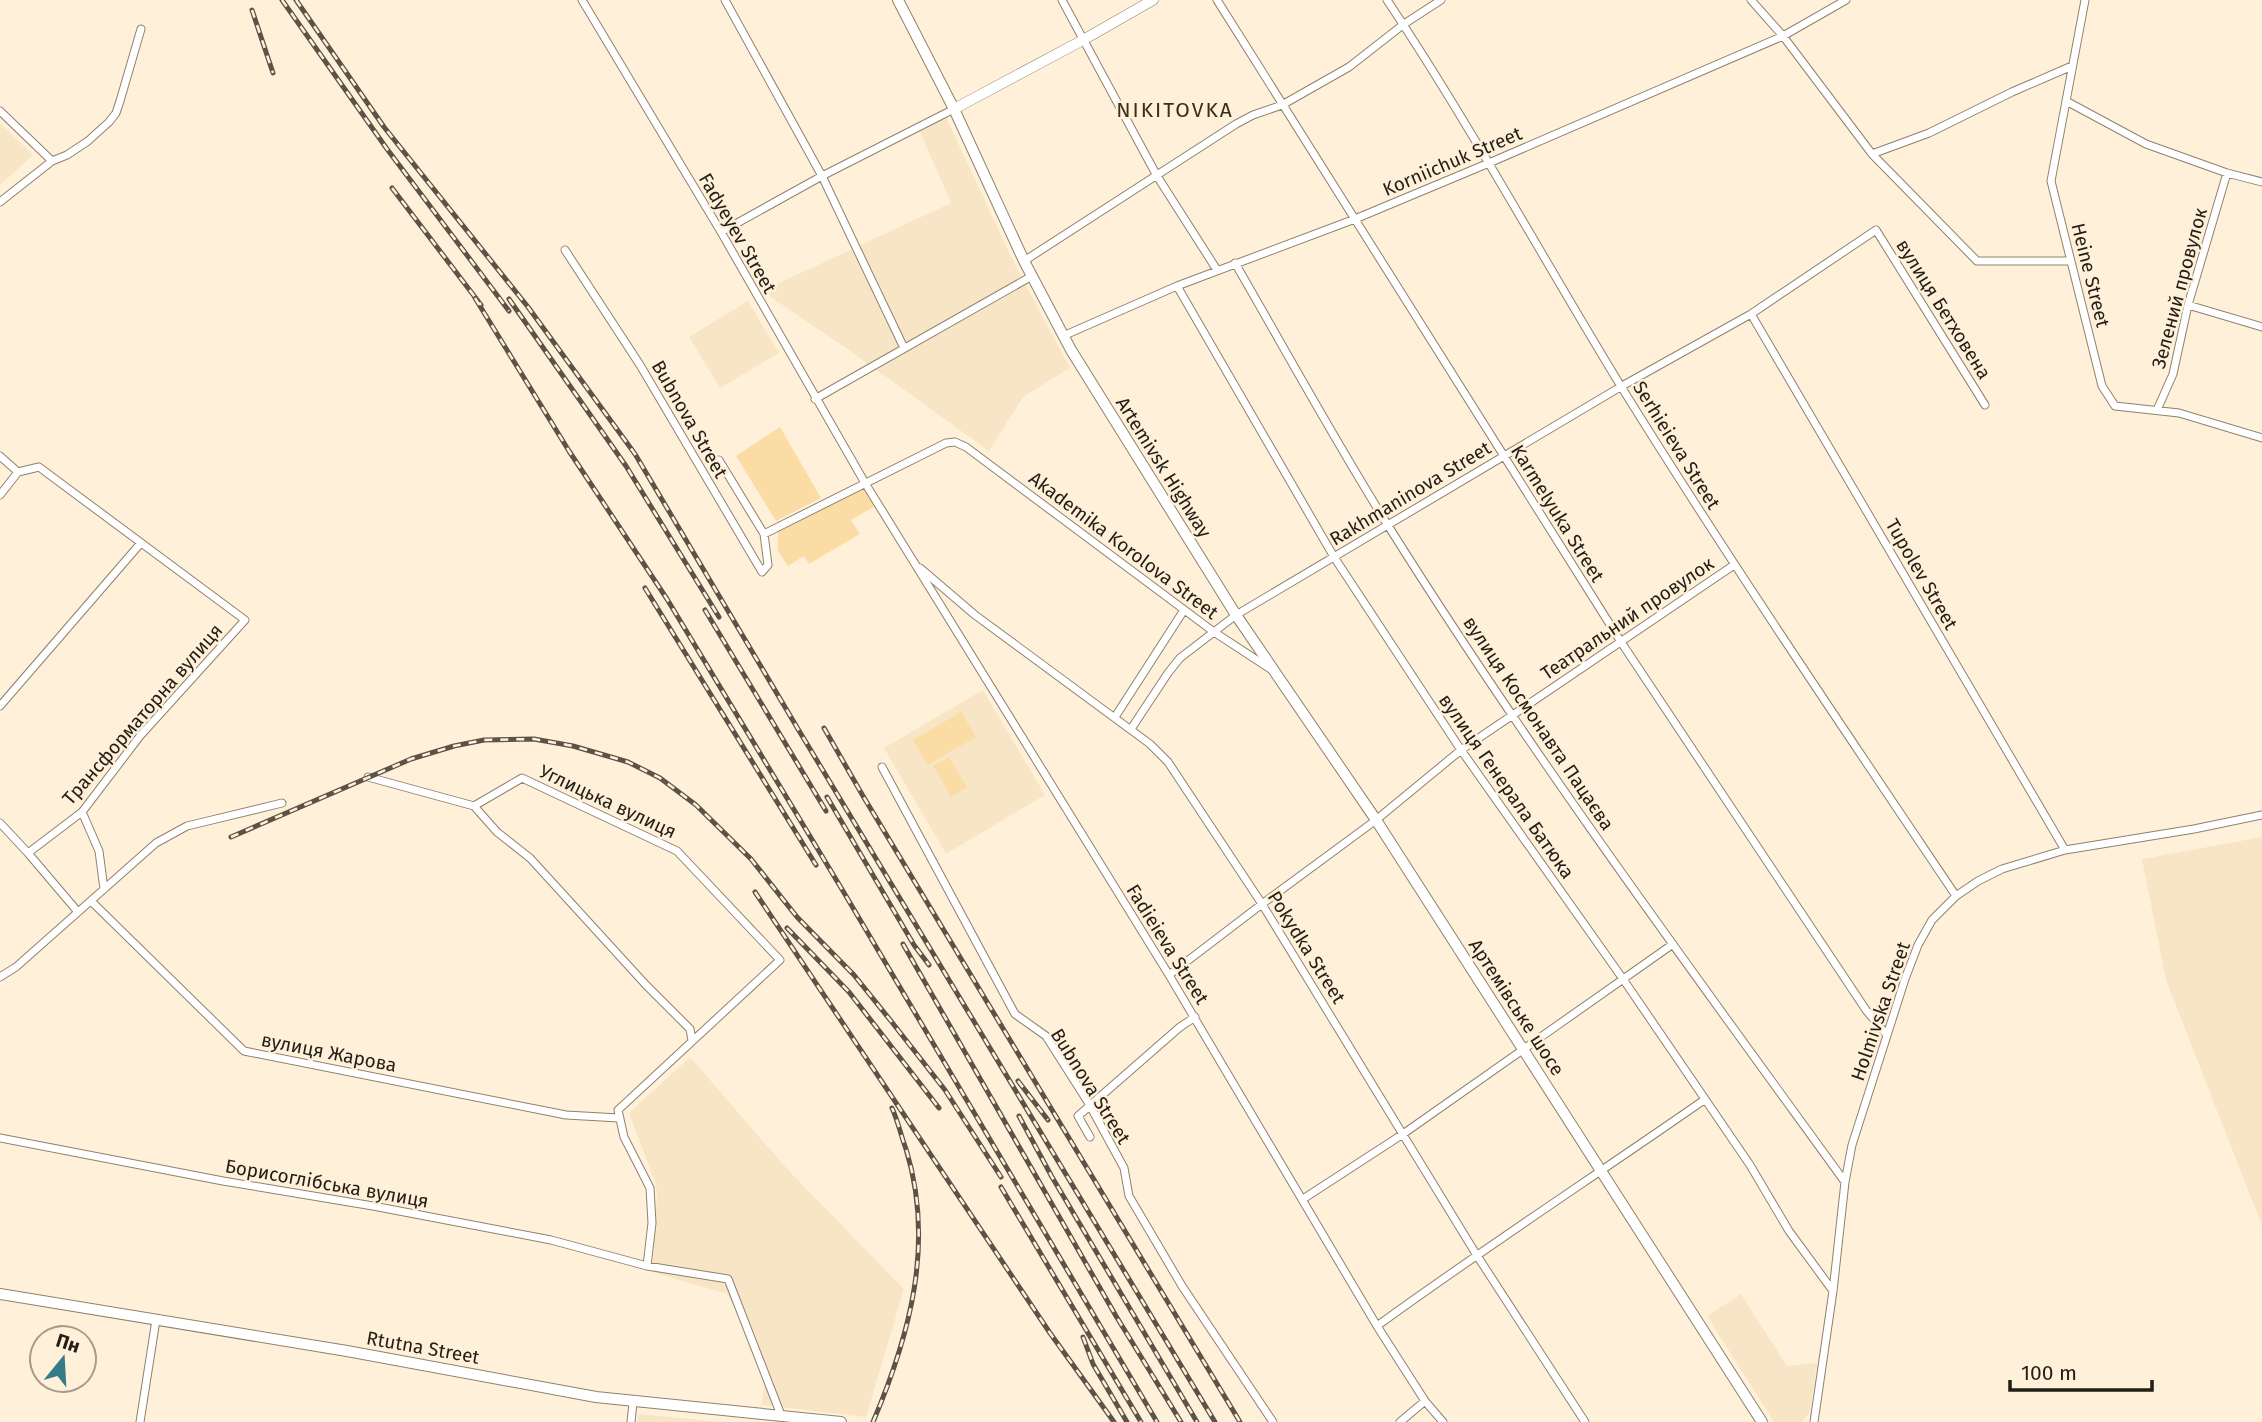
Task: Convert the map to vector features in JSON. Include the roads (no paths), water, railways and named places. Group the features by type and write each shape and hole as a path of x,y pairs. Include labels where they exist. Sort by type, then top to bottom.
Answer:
{"main road":[{"path":"898,0 954,108 1024,261 1063,336"},
{"name":"Artemivsk Highway","path":"1063,336 1236,615"},
{"name":"Артемівське шосе","path":"1236,615 1376,821 1762,1422"},
{"name":"Rtutna Street","path":"0,1294 347,1351 633,1403 841,1422"}],"street":[{"name":"Fadyeyev Street","path":"582,0 721,232 865,483"},
{"path":"725,0 822,176 904,348"},
{"path":"1062,0 1157,176 1217,270"},
{"path":"721,232 822,176 1083,40 1153,0"},
{"name":"Karmelyuka Street","path":"1217,0 1621,642 1858,999 1886,1034"},
{"name":"Serhieieva Street","path":"1387,0 1734,565 1956,896"},
{"path":"1024,261 1236,124 1282,105 1349,66 1441,0"},
{"name":"вулиця Бетховена","path":"1751,0 1783,36 1872,154 1977,261 2071,261"},
{"name":"Korniichuk Street","path":"1063,336 1177,286 1355,219 1489,163 1783,36 1846,0"},
{"name":"Heine Street","path":"2085,0 2051,181 2102,386 2115,406 2179,413 2262,438"},
{"path":"0,202 52,161 88,141 116,113 141,29"},
{"path":"1872,154 1929,133 2072,66"},
{"path":"2066,101 2146,144 2227,173 2262,182"},
{"path":"0,111 52,161"},
{"name":"Зелений провулок","path":"2157,410 2173,374 2188,305 2227,173"},
{"name":"вулиця Бетховена","path":"1876,230 1985,405"},
{"name":"Rakhmaninova Street","path":"1131,729 1180,658 1236,615 1622,386 1751,314 1876,230"},
{"name":"Bubnova Street","path":"565,250 640,365 762,572 768,565 764,534 719,460"},
{"name":"вулиця Космонавта Пацаєва","path":"1236,263 1388,526 1512,715 1845,1182"},
{"path":"815,398 1032,276"},
{"name":"вулиця Генерала Батюка","path":"1177,286 1334,557 1461,750 1623,979 1749,1165 1789,1231 1833,1291"},
{"path":"2188,305 2262,327"},
{"name":"Tupolev Street","path":"1751,314 2065,850"},
{"name":"Akademika Korolova Street","path":"865,483 946,443 955,442 966,447 1214,632 1276,673"},
{"path":"0,457 18,472"},
{"path":"0,495 18,472 39,467 140,544 0,706"},
{"path":"764,534 865,483"},
{"name":"Fadieieva Street","path":"865,483 1170,975 1377,1326 1425,1401 1443,1422"},
{"name":"Трансформаторна вулиця","path":"28,853 82,812 140,736 245,620 140,544"},
{"name":"Театральний провулок","path":"1170,975 1376,821 1461,750 1734,565"},
{"name":"Pokydka Street","path":"917,566 975,615 1131,729 1168,762 1262,904 1476,1254 1585,1422"},
{"path":"1115,717 1184,610"},
{"name":"Bubnova Street","path":"882,767 1015,1014 1046,1036 1091,1107 1124,1168 1129,1196 1182,1286 1273,1422"},
{"path":"368,778 474,806 496,832 530,858 690,1029 692,1041"},
{"name":"Углицька вулиця","path":"474,806 522,778 677,851 780,960 618,1114"},
{"path":"0,977 16,967 156,843 187,826 282,803"},
{"path":"82,812 99,851 104,889"},
{"name":"Holmivska Street","path":"1813,1422 1833,1291 1845,1182 1859,1121 1905,979 1933,920 1956,896 2002,869 2065,850 2262,815"},
{"path":"0,823 78,912"},
{"name":"вулиця Жарова","path":"91,901 244,1051 566,1115 618,1114"},
{"path":"1303,1199 1403,1134 1673,944"},
{"path":"1090,1137 1078,1116 1195,1017"},
{"path":"1377,1326 1476,1254 1704,1100"},
{"path":"618,1114 624,1137 650,1188 652,1223 647,1266"},
{"name":"Борисоглібська вулиця","path":"0,1138 551,1240 647,1266 728,1279 781,1415"},
{"path":"140,1422 156,1320"},
{"path":"1400,1422 1425,1401"},
{"path":"631,1422 633,1403"}],"railway":[{"path":"282,0 387,149 509,311"},
{"path":"296,0 384,127 528,307 635,454 1215,1422"},
{"path":"252,10 273,73"},
{"path":"392,188 481,305"},
{"path":"475,298 569,451 667,599 1157,1422"},
{"path":"509,299 626,466 719,617"},
{"path":"645,588 816,865"},
{"path":"705,610 826,811"},
{"path":"824,728 1240,1422"},
{"path":"231,837 411,759 484,740 534,739 573,746 628,762 660,778 696,805 751,859 797,917 854,975 891,1021 945,1090 1001,1177"},
{"path":"827,797 914,945 929,965"},
{"path":"755,892 1050,1333 1114,1422"},
{"path":"787,928 849,992 939,1108"},
{"path":"903,944 1116,1316 1181,1422"},
{"path":"1018,1081 1048,1120"},
{"path":"873,1422 898,1356 914,1288 918,1254 914,1184 892,1108"},
{"path":"1019,1116 1052,1177 1197,1422"},
{"path":"1001,1187 1141,1422"},
{"path":"1083,1337 1093,1364 1127,1422"}],"district":[{"name":"NIKITOVKA","path":"1175,110"}]}
